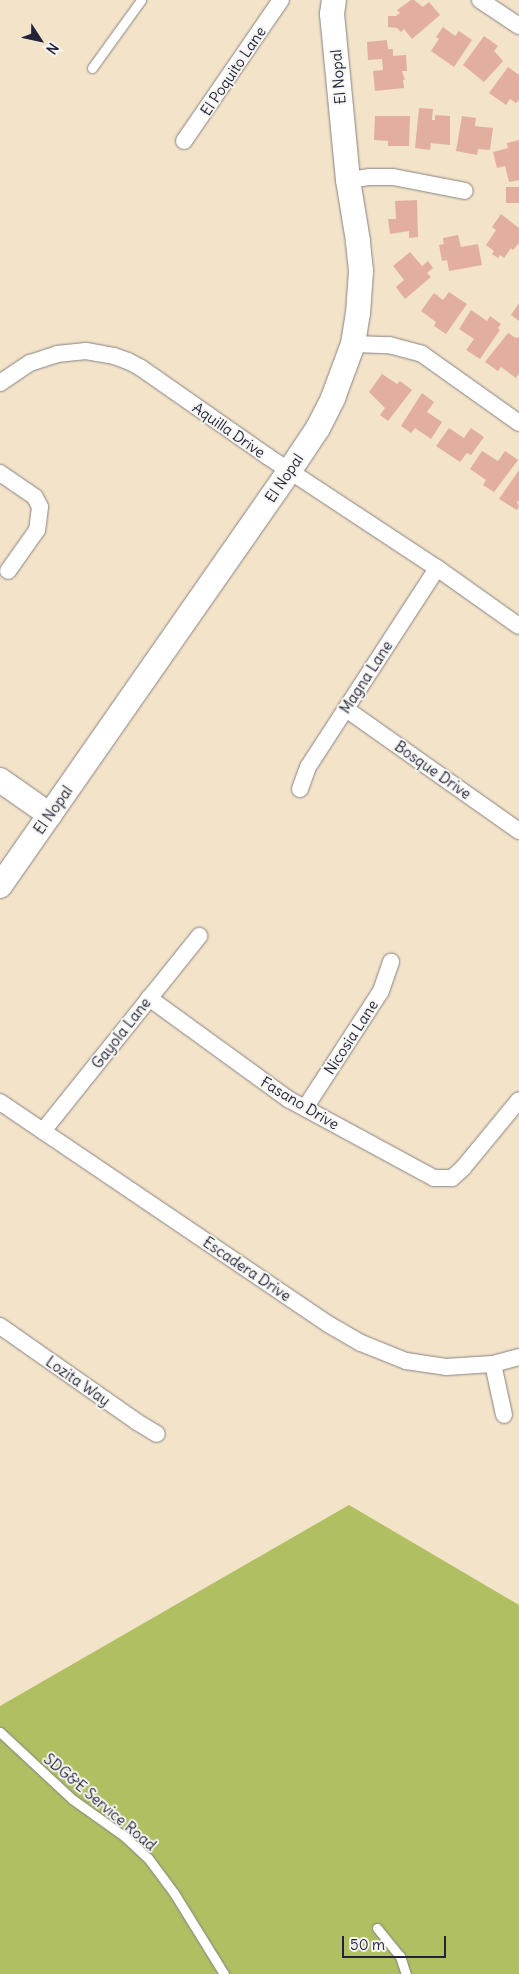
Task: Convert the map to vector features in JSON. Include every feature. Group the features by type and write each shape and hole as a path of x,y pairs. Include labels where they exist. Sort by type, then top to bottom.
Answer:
{"main road":[{"name":"El Nopal","path":"0,886 290,470 318,428 333,398 353,344 358,314 361,271 348,180 332,14 334,0"},
{"path":"0,780 50,815"}],"street":[{"name":"El Poquito Lane","path":"184,141 281,0"},
{"path":"480,0 519,26"},
{"path":"348,180 369,177 393,177 465,191"},
{"path":"353,344 389,345 422,354 518,422"},
{"name":"Aquilla Drive","path":"0,384 30,363 57,354 86,351 114,356 141,368 267,456 437,568 519,626"},
{"path":"0,473 35,497 40,506 37,530 8,571"},
{"name":"Magna Lane","path":"300,789 308,767 437,568"},
{"name":"Bosque Drive","path":"346,709 519,831"},
{"name":"Gayola Lane","path":"44,1132 199,936"},
{"name":"Nicosia Lane","path":"306,1108 381,991 391,962"},
{"name":"Fasano Drive","path":"149,998 288,1099 434,1178 452,1178 463,1168 519,1100"},
{"name":"Escadera Drive","path":"0,1102 328,1324 361,1343 392,1356 427,1365 446,1367 493,1364 519,1357"},
{"name":"Lozita Way","path":"0,1326 157,1434"},
{"path":"493,1364 504,1415"}],"lane":[{"path":"92,68 142,0"},
{"name":"SDG&E Service Road","path":"0,1732 72,1799 124,1836 148,1858 174,1893 224,1974"},
{"path":"377,1928 400,1956 406,1974"}],"green space":[{"path":"349,1505 519,1605 519,1974 0,1974 0,1706"}],"building":[{"path":"411,0 414,0 423,7 429,2 440,15 412,39 404,29 401,32 397,28 388,27 388,16 396,16 400,13 397,10"},
{"path":"443,27 455,36 459,31 472,40 454,67 431,51 439,39 436,37"},
{"path":"484,36 498,46 494,51 503,61 484,82 463,65"},
{"path":"387,40 388,49 393,49 393,56 406,55 407,71 402,71 405,80 403,80 404,88 375,91 373,71 383,70 382,59 368,60 367,42"},
{"path":"508,67 519,75 519,100 516,103 510,99 506,105 489,93"},
{"path":"419,108 433,109 432,120 435,120 435,115 450,116 450,145 431,143 430,150 415,148"},
{"path":"375,116 410,116 409,146 388,146 388,141 374,140"},
{"path":"462,116 476,118 475,126 493,128 490,150 478,149 477,155 456,151"},
{"path":"519,140 519,180 509,182 505,166 497,168 493,152 508,148 507,143"},
{"path":"506,187 519,187 519,203 506,203"},
{"path":"417,200 418,237 409,238 409,231 390,234 388,219 396,219 395,201"},
{"path":"501,214 519,228 519,243 513,250 511,248 504,258 500,255 498,258 492,254 494,251 486,245 496,230 492,227"},
{"path":"458,235 461,247 478,244 482,265 449,271 447,260 442,261 439,245 444,244 443,238"},
{"path":"410,252 422,266 428,261 433,268 427,273 431,277 405,299 396,287 404,280 393,266"},
{"path":"449,292 467,304 446,334 434,326 436,322 421,311 434,293 443,300"},
{"path":"519,303 519,321 511,315"},
{"path":"471,310 487,321 490,316 501,324 498,328 500,330 480,359 466,350 474,339 459,329"},
{"path":"508,333 516,338 519,337 519,373 516,378 501,367 498,371 485,362"},
{"path":"382,374 397,384 400,381 412,390 388,421 380,415 385,408 369,392"},
{"path":"422,393 434,402 427,412 442,422 431,439 415,428 411,433 401,426"},
{"path":"449,428 464,438 471,428 484,437 471,455 467,453 460,462 436,446"},
{"path":"482,451 498,461 505,451 518,460 494,492 483,485 486,480 470,469"},
{"path":"519,470 519,501 517,501 519,507 517,510 499,499"}]}
